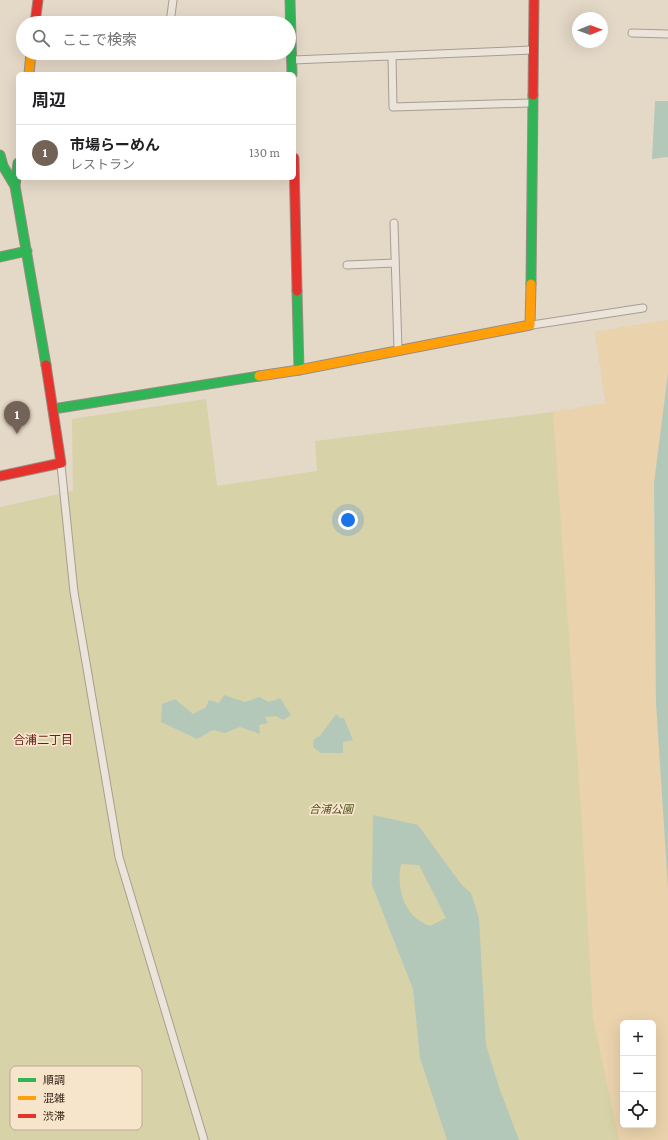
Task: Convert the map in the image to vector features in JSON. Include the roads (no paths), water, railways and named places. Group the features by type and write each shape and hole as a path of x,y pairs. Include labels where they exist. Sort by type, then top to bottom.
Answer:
{"street":[{"path":"36,16 38,0"},
{"path":"290,0 291,16"},
{"path":"53,409 299,370 530,325 532,50 534,0"},
{"path":"29,72 30,60"},
{"path":"292,60 292,72"},
{"path":"0,156 3,166 15,186"},
{"path":"0,476 61,463 15,186 16,178"},
{"path":"295,180 299,370"},
{"path":"0,257 27,251"}],"lane":[{"path":"171,16 173,0"},
{"path":"632,33 668,34"},
{"path":"296,60 532,50"},
{"path":"392,56 393,107 532,103"},
{"path":"394,223 398,351"},
{"path":"347,264 395,263"},
{"path":"530,325 643,308"},
{"path":"61,463 74,592 119,857 204,1140"}],"place":[{"name":"市場らーめん","path":"17,434"}],"district":[{"name":"合浦二丁目","path":"43,740"}],"park label":[{"name":"合浦公園","path":"331,809"}]}
